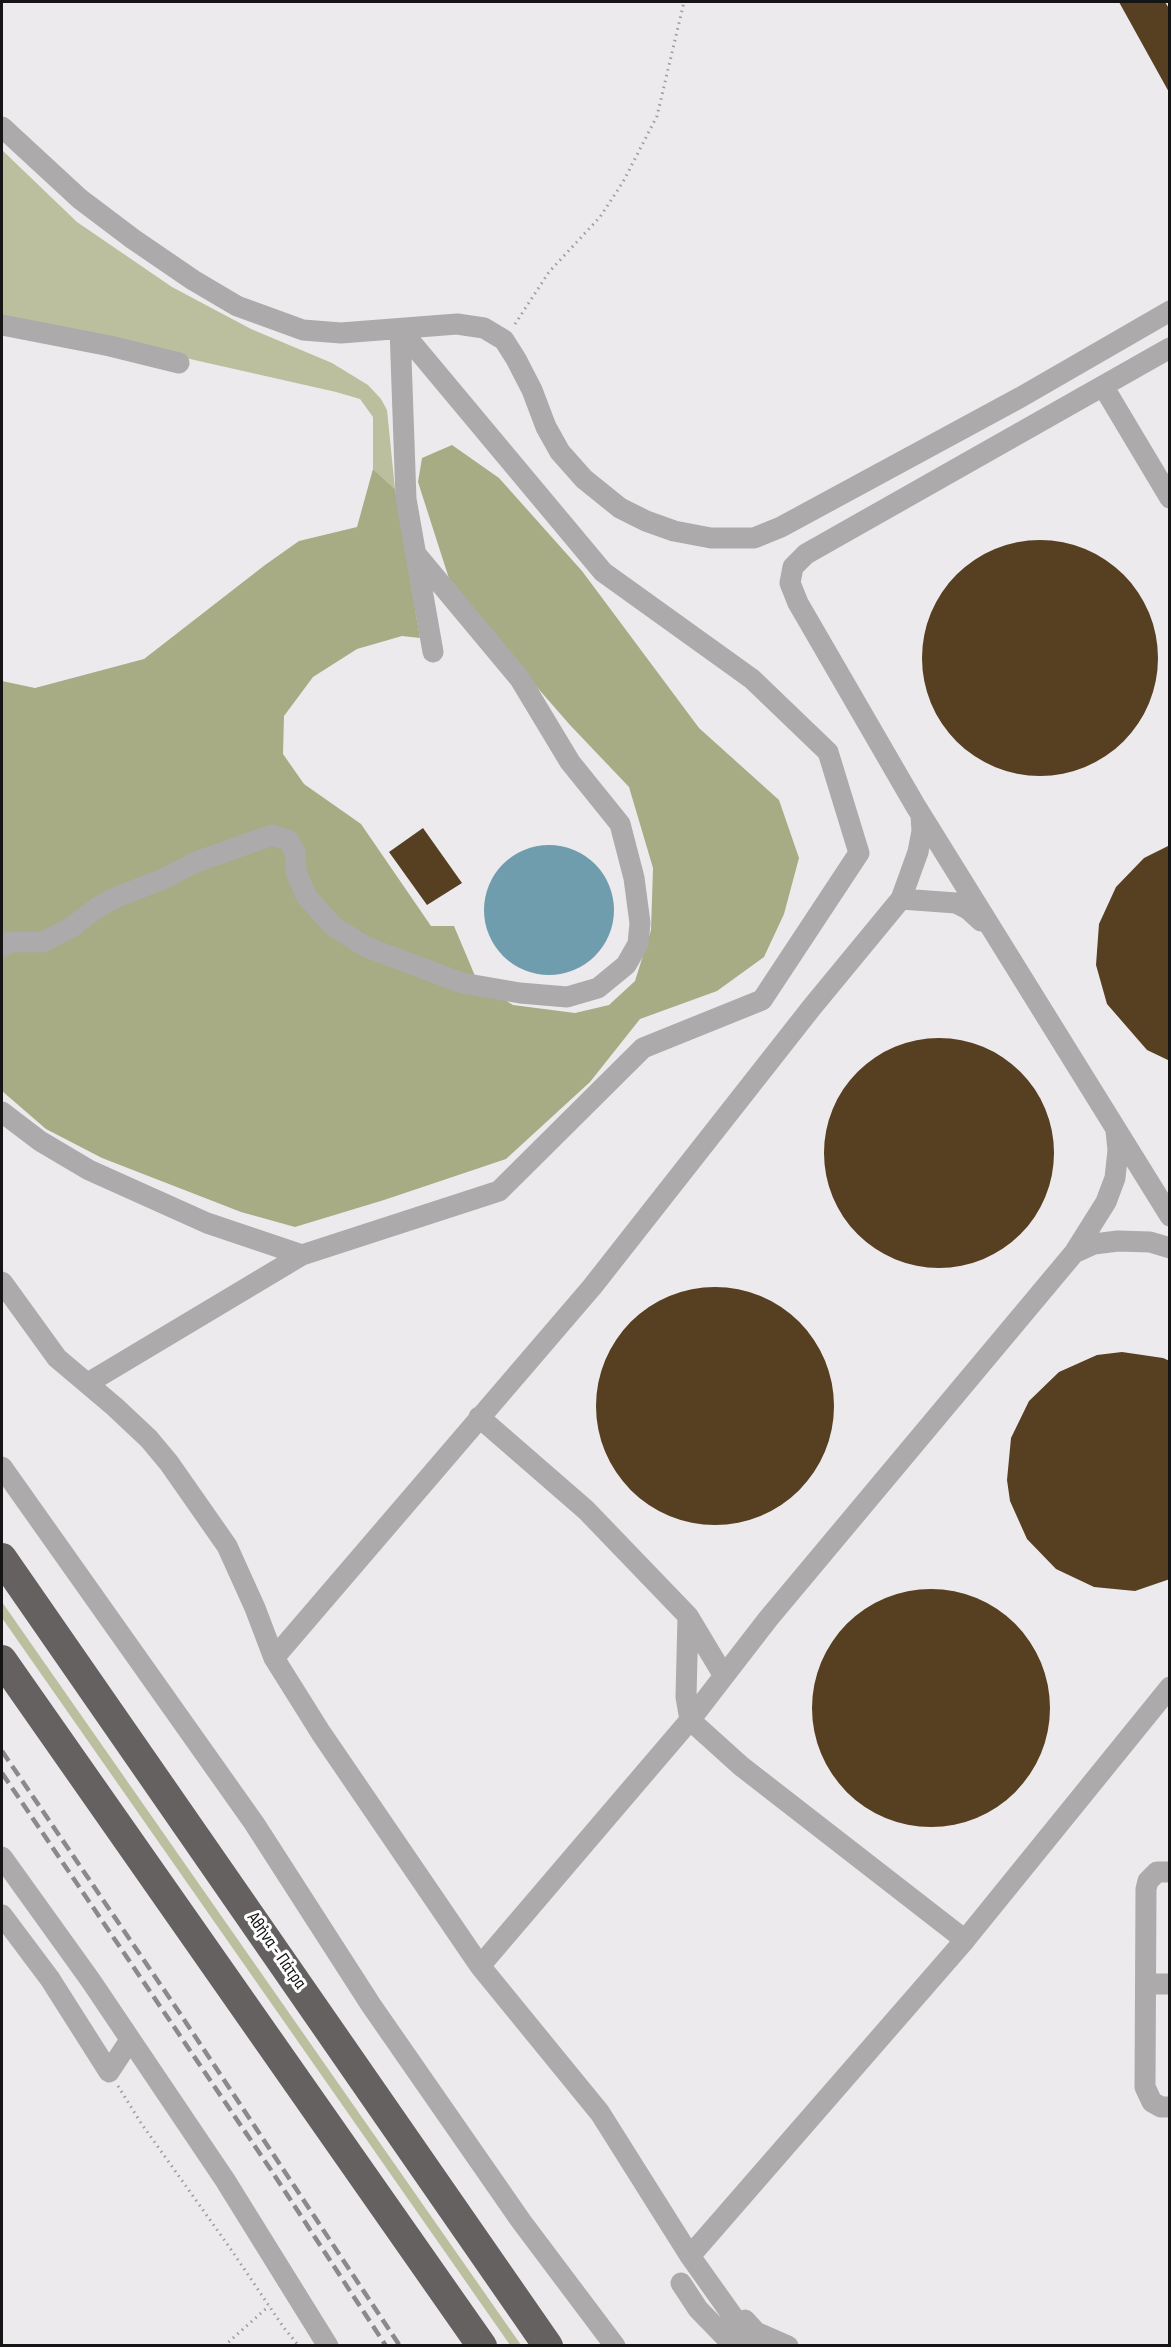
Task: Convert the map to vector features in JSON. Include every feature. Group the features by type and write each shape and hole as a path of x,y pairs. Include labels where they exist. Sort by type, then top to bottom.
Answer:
{"highway":[{"name":"Αθήνα - Πάτρα","path":"2,1558 548,2346"},
{"path":"2,1660 482,2346"}],"street":[{"path":"2,127 80,199 192,280 237,306 303,330 341,333 457,324 484,328 504,340 532,390 546,427 560,452 584,479 611,501 646,521 674,531 711,538 754,537 781,527 1011,403 1170,310"},
{"path":"2,325 110,346 179,363"},
{"path":"400,329 406,498 433,652"},
{"path":"88,1383 302,1255 499,1191 643,1048 762,1000 859,853 828,752 752,679 603,572 400,329"},
{"path":"1170,348 806,554 793,567 790,583 798,603 921,815 1170,1216"},
{"path":"1103,386 1170,498"},
{"path":"2,947 10,942 43,942 72,927 98,906 117,897 163,879 196,862 272,835 288,840 295,852 296,872 307,897 333,926 366,947 462,983 520,993 567,997 598,988 626,965 638,944 640,923 634,878 620,824 570,762 520,680 415,553"},
{"path":"274,1658 592,1287 900,899 918,852 922,831 921,815"},
{"path":"900,899 956,903 968,909 992,931"},
{"path":"2,1112 40,1141 89,1170 207,1223 302,1255"},
{"path":"480,1966 690,1720 768,1619 1074,1253 1106,1202 1115,1178 1118,1150 1115,1126"},
{"path":"1074,1253 1094,1244 1118,1241 1150,1242 1170,1248"},
{"path":"2,1282 57,1358 149,1439 227,1546 255,1608 274,1658 321,1733 480,1966 600,2113 690,2256 754,2346"},
{"path":"479,1417 586,1510 688,1616 724,1676"},
{"path":"2,1467 254,1823 371,2005 521,2221 615,2346"},
{"path":"688,1616 686,1697 690,1720 741,1766 965,1940"},
{"path":"690,2256 965,1940 1170,1687"},
{"path":"2,1857 91,1981 225,2180 328,2346"},
{"path":"1170,1872 1157,1872 1148,1881 1146,1889 1145,2087 1152,2102 1161,2107 1170,2107"},
{"path":"2,1915 50,1979 109,2072 130,2040"},
{"path":"1146,1984 1170,1983"},
{"path":"681,2283 698,2309 734,2346"},
{"path":"711,2286 756,2332 788,2346"}],"path":[{"path":"504,340 549,272 600,217 622,182 657,116 684,2"},
{"path":"109,2072 141,2123 299,2346"},
{"path":"224,2346 269,2306"}],"green space":[{"path":"2,150 77,222 172,287 251,329 332,363 368,385 381,399 387,410 395,489 373,469 373,417 360,399 137,347 2,320"},
{"path":"452,445 499,478 582,571 699,728 779,800 799,858 784,914 764,957 717,991 640,1019 590,1082 506,1159 295,1227 241,1212 102,1158 46,1129 2,1091 2,681 35,688 144,659 299,541 357,527 373,469 395,489 420,638 402,636 357,649 313,677 284,716 283,754 304,784 361,824 431,926 454,926 478,983 513,1005 575,1013 609,1005 635,981 651,930 653,868 629,787 570,725 453,591 418,482 422,458"},
{"path":"2,1602 521,2345 510,2345 2,1618"}],"water":[{"path":"549,845 574,850 595,864 609,885 614,910 609,935 595,956 574,970 549,975 524,970 503,956 489,935 484,910 489,885 503,864 524,850"}],"building":[{"path":"1119,2 1165,2 1170,10 1170,94"},
{"path":"1040,540 1063,542 1096,554 1115,567 1131,583 1144,602 1153,624 1158,658 1156,681 1144,714 1131,733 1115,749 1096,762 1074,771 1040,776 1017,774 984,762 965,749 949,733 936,714 927,692 922,658 924,635 936,602 949,583 965,567 984,554 1006,545"},
{"path":"423,828 462,883 427,905 389,852"},
{"path":"1170,845 1170,1061 1147,1050 1107,1004 1096,965 1099,924 1116,887 1144,858"},
{"path":"939,1038 961,1040 983,1047 1012,1064 1028,1080 1049,1120 1054,1153 1052,1175 1045,1197 1028,1226 1012,1242 972,1263 939,1268 917,1266 895,1259 866,1242 850,1226 829,1186 824,1153 826,1131 833,1109 850,1080 866,1064 906,1043"},
{"path":"715,1287 760,1296 781,1307 799,1322 814,1340 825,1361 834,1406 825,1451 814,1472 799,1490 781,1505 760,1516 715,1525 670,1516 649,1505 631,1490 616,1472 605,1451 596,1406 605,1361 616,1340 631,1322 649,1307 670,1296"},
{"path":"1122,1352 1170,1361 1170,1579 1135,1591 1094,1587 1056,1569 1027,1539 1010,1501 1007,1480 1011,1438 1029,1401 1059,1372 1097,1355"},
{"path":"931,1589 954,1591 976,1598 997,1609 1015,1624 1030,1642 1041,1663 1048,1685 1050,1708 1048,1731 1041,1753 1030,1774 1015,1792 997,1807 976,1818 954,1825 931,1827 908,1825 886,1818 865,1807 847,1792 832,1774 821,1753 814,1731 812,1708 814,1685 821,1663 832,1642 847,1624 865,1609 886,1598 908,1591"}],"railway":[{"path":"2,1751 179,2012 400,2346"},
{"path":"2,1773 271,2170 386,2346"}]}
